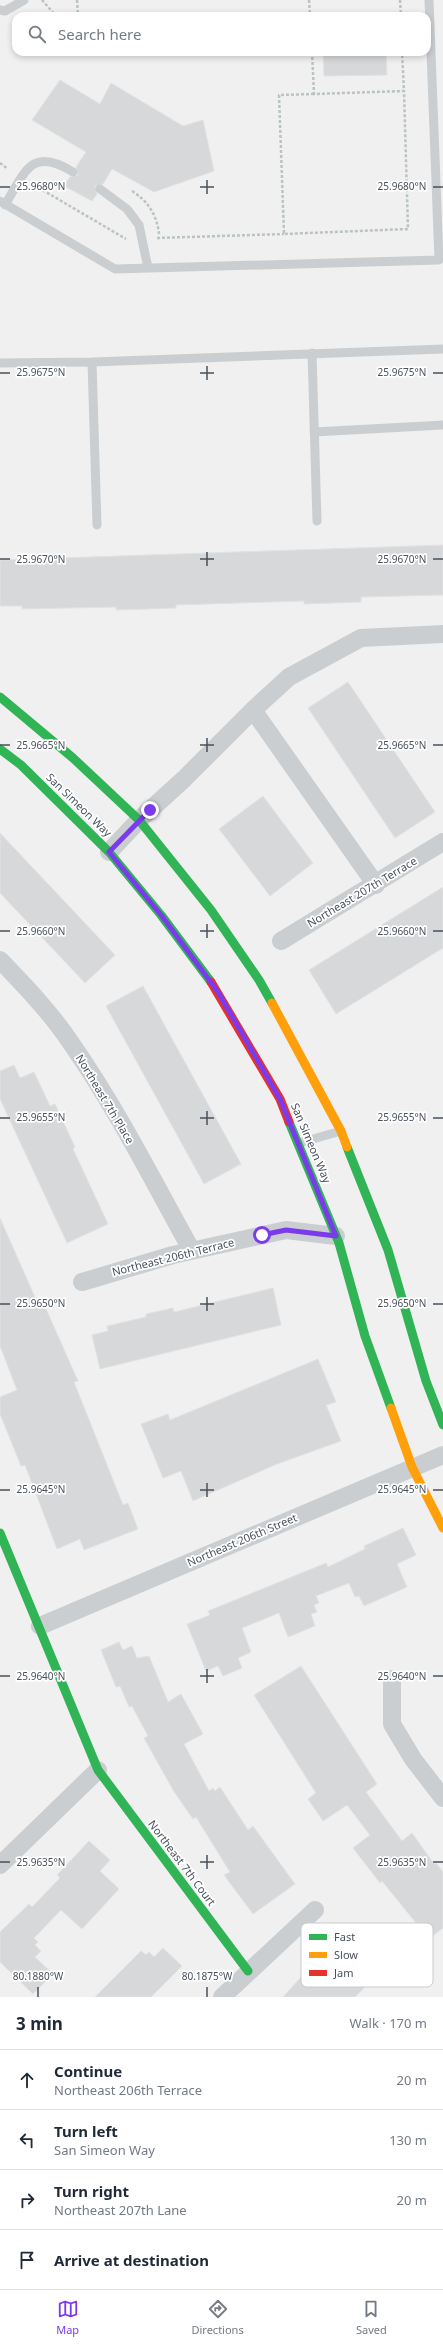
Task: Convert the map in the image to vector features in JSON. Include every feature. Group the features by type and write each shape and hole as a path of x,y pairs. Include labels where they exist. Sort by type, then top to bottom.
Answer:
{"street":[{"path":"109,852 139,820 184,779 253,710 289,677 361,638 443,634"},
{"path":"0,698 73,758 139,820 211,910 259,980 341,1131 388,1250 426,1381 443,1425"},
{"path":"253,710 376,884"},
{"name":"San Simeon Way","path":"0,749 20,765 109,852 161,915 218,992 280,1099 336,1236 365,1336 412,1467 443,1528"},
{"name":"Northeast 207th Terrace","path":"281,942 443,842"},
{"name":"Northeast 7th Place","path":"0,960 25,986 71,1042 126,1131 192,1251"},
{"name":"Northeast 206th Terrace","path":"82,1282 192,1251 286,1230 336,1236"},
{"name":"Northeast 206th Street","path":"40,1626 443,1455"},
{"path":"0,1533 40,1626"},
{"name":"Northeast 7th Court","path":"40,1626 98,1770 248,1971"},
{"path":"392,1679 392,1724 413,1759 443,1798"},
{"path":"0,1865 98,1770"},
{"path":"222,1997 248,1971 315,1910"}],"lane":[{"path":"0,10 5,11 24,0"},
{"path":"429,0 429,12"},
{"path":"73,172 54,161 38,161 28,168 3,203 116,269 439,260 431,52"},
{"path":"100,189 127,209 139,225 148,268"},
{"path":"0,363 92,362 443,349"},
{"path":"312,353 317,522"},
{"path":"92,362 97,525"},
{"path":"314,432 443,425"},
{"path":"299,1143 341,1131"}],"path":[{"path":"42,0 52,12"},
{"path":"77,0 78,12"},
{"path":"309,0 310,12"},
{"path":"400,0 401,12"},
{"path":"312,56 314,94"},
{"path":"402,56 404,91 408,229 284,234 279,95 404,91"}],"building":[{"path":"323,56 386,56 387,75 324,76"},
{"path":"60,80 100,104 111,83 183,126 203,120 214,171 154,192 112,169 103,184 95,186 97,194 92,201 64,186 70,177 78,175 76,167 86,152 32,120"},
{"path":"443,545 443,595 361,597 361,602 304,604 304,601 176,605 176,608 116,610 116,607 22,609 22,606 0,606 0,560"},
{"path":"348,682 435,812 395,838 308,708"},
{"path":"263,796 313,863 270,896 219,829"},
{"path":"0,833 115,955 85,983 0,893"},
{"path":"443,887 443,948 336,1014 309,970"},
{"path":"143,986 241,1164 204,1184 106,1006"},
{"path":"14,1065 20,1078 34,1072 50,1106 55,1104 75,1147 73,1149 108,1224 67,1243 0,1099 0,1071"},
{"path":"0,1218 38,1304 43,1302 78,1381 74,1382 123,1505 128,1503 138,1529 84,1550 80,1539 57,1549 25,1465 21,1466 0,1414 0,1397 17,1390 0,1346"},
{"path":"273,1288 281,1325 100,1369 92,1335 108,1331 107,1326 146,1317 146,1314 173,1308 174,1312"},
{"path":"318,1359 336,1402 326,1405 341,1441 277,1464 193,1501 181,1471 163,1478 141,1424 168,1414 170,1420"},
{"path":"403,1528 416,1555 397,1564 407,1587 364,1606 359,1596 355,1597 349,1583 316,1596 319,1603 314,1605 317,1612 311,1614 315,1626 288,1637 279,1613 242,1628 251,1652 238,1658 242,1668 223,1676 218,1666 206,1671 187,1624 210,1615 208,1611 326,1563 328,1567 365,1549 364,1546"},
{"path":"119,1642 123,1650 132,1646 137,1658 149,1656 168,1702 181,1694 203,1734 184,1744 209,1791 213,1788 215,1791 220,1787 248,1830 253,1826 295,1884 253,1914 224,1875 230,1872 196,1817 193,1819 173,1790 144,1738 148,1736 132,1706 129,1707 120,1686 116,1687 101,1650"},
{"path":"301,1666 377,1784 366,1792 402,1841 412,1833 434,1864 436,1863 443,1872 443,1928 433,1936 433,1923 416,1923 382,1881 380,1883 353,1848 370,1835 347,1805 323,1821 308,1799 316,1793 254,1695"},
{"path":"89,1841 110,1860 100,1871 119,1889 82,1929 61,1910 34,1938 38,1942 35,1945 41,1951 35,1957 53,1974 33,1994 0,1962 0,1932 29,1904 32,1907 60,1878 57,1875"},
{"path":"163,1948 182,1966 151,1997 95,1997 141,1951 146,1955 149,1952 154,1957"},
{"path":"301,1977 301,1987 365,1987 355,1997 283,1997"}],"traffic: fast":[{"path":"0,697 73,758 139,820 211,910 259,980 272,1003"},
{"path":"0,749 21,765 109,852 161,915 211,982"},
{"path":"289,1122 339,1243 365,1336 391,1408"},
{"path":"347,1147 388,1250 426,1381 443,1425"},
{"path":"0,1533 98,1770 248,1971"}],"traffic: slow":[{"path":"272,1003 341,1131 347,1147"},
{"path":"391,1408 412,1467 443,1528"}],"traffic: jam":[{"path":"211,982 280,1099 289,1122"}],"route":[{"path":"150,810 109,852 161,915 218,992 280,1099 336,1236 286,1230 262,1235"}]}
